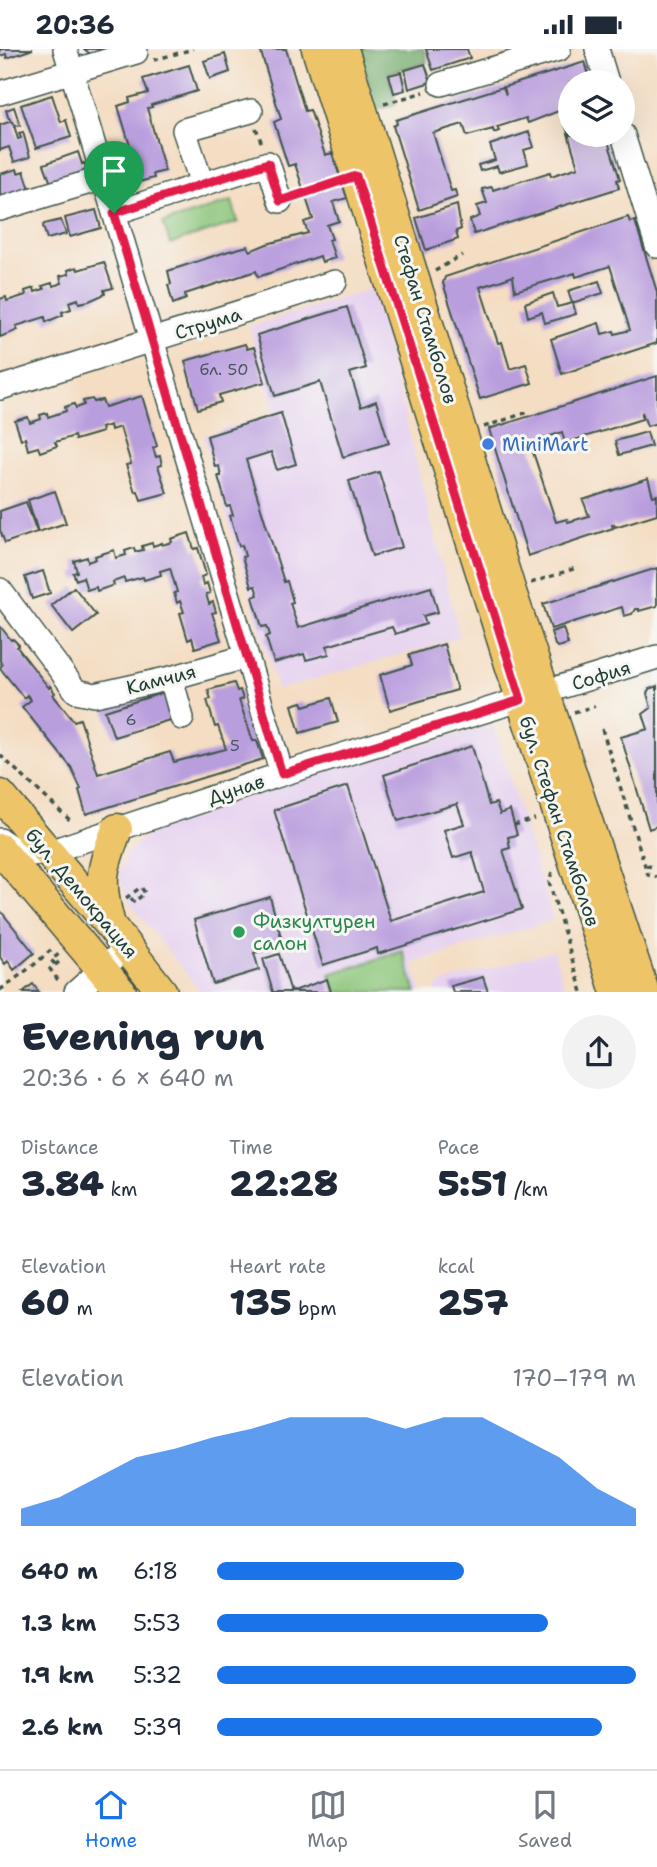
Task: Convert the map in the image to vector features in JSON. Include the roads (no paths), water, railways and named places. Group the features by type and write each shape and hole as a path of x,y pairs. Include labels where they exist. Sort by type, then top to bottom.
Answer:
{"main road":[{"name":"бул. Стефан Стамболов","path":"317,49 356,176 533,697 644,992"},
{"name":"Стефан Стамболов","path":"343,49 510,589"},
{"name":"бул. Стефан Стамболов","path":"510,589 533,697 616,992"},
{"name":"бул. Демокрация","path":"0,795 119,936 162,992"},
{"path":"117,829 103,869 101,886 119,936"},
{"name":"бул. Демокрация","path":"0,849 111,981"}],"street":[{"path":"65,49 282,774"},
{"path":"441,83 559,49"},
{"path":"597,49 603,70"},
{"path":"0,93 136,52"},
{"path":"202,184 184,130 251,111"},
{"path":"627,147 657,246"},
{"path":"114,213 268,163 280,201"},
{"path":"0,209 103,178"},
{"name":"Струма","path":"0,388 335,282"},
{"name":"Камчия","path":"0,590 76,691 95,695 245,657"},
{"name":"София","path":"533,697 657,657"},
{"path":"170,678 182,718"},
{"name":"Дунав","path":"49,852 282,774 533,697"},
{"path":"0,840 23,855 49,852"},
{"path":"39,893 37,872 49,852"},
{"path":"70,990 111,981 119,936"}],"place":[{"name":"MiniMart","path":"488,444"},
{"name":"Физкултурен салон","path":"239,932"}]}
